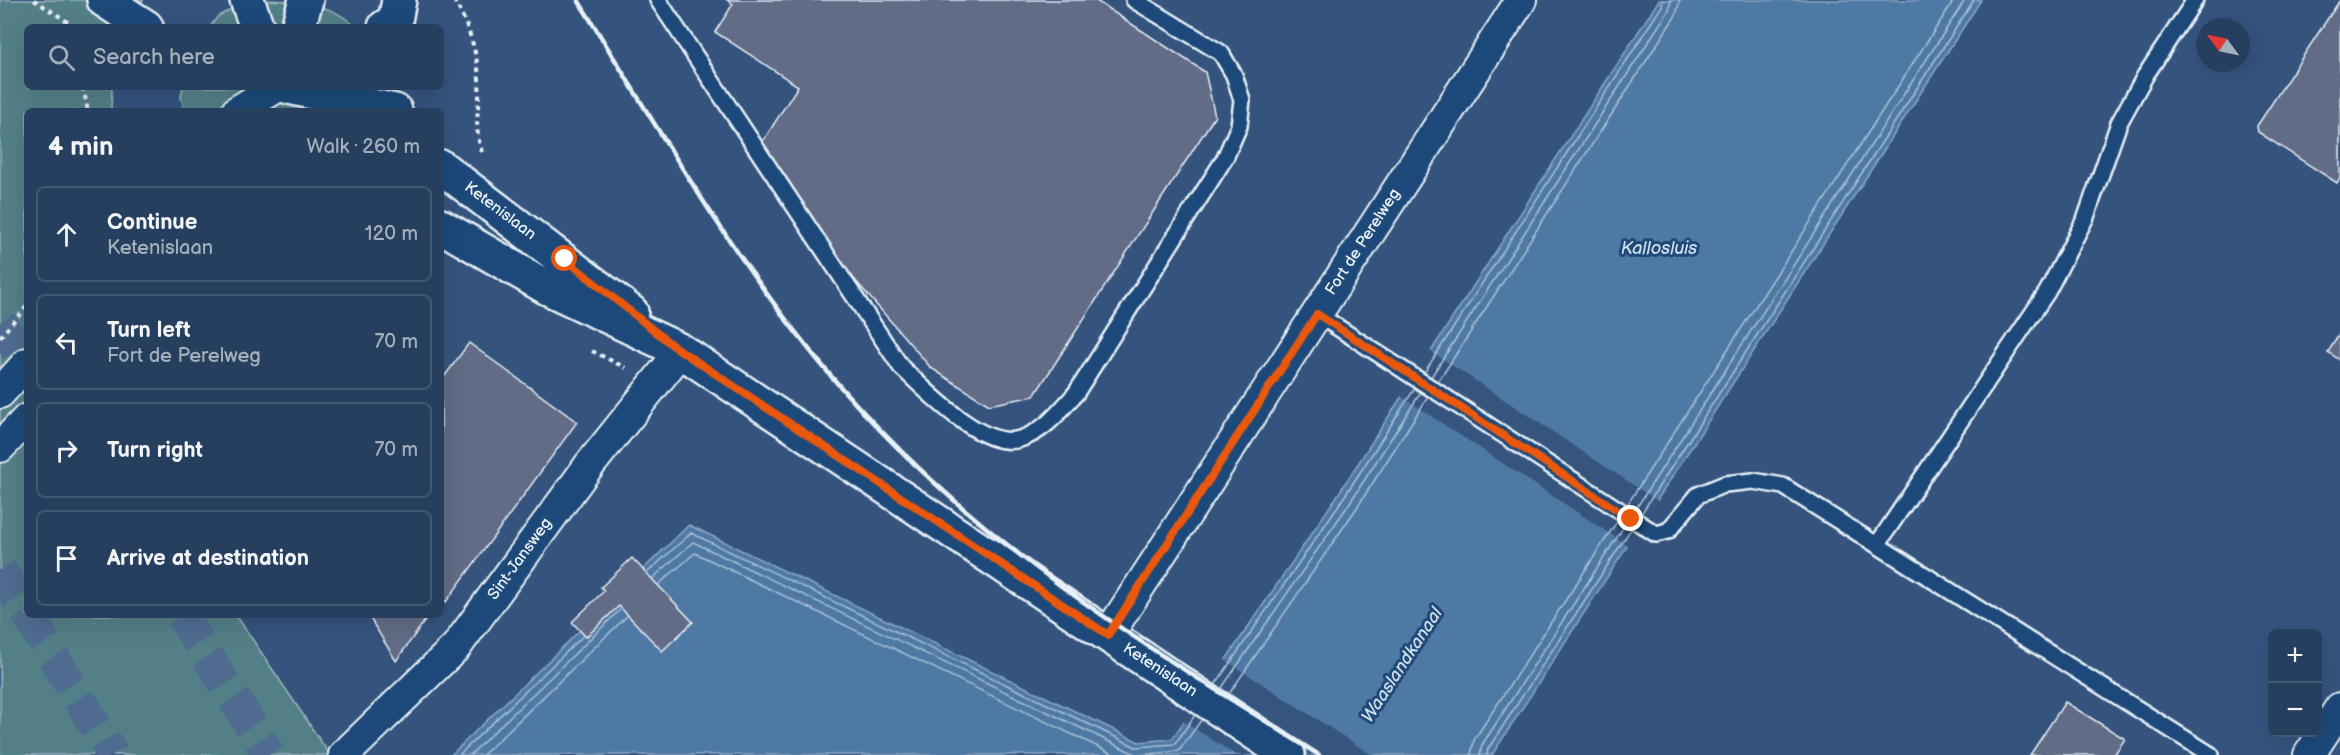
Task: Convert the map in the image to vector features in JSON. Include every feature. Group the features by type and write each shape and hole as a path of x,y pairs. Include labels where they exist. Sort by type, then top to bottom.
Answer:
{"main road":[{"path":"104,0 141,24"},
{"path":"247,0 257,24"},
{"path":"299,24 306,0"},
{"path":"390,24 395,21 399,0"},
{"path":"283,90 303,108"},
{"path":"301,90 382,108"},
{"name":"Ketenislaan","path":"444,169 565,259 677,348 1288,755"},
{"name":"Ketenislaan","path":"444,228 546,287 677,348"}],"street":[{"name":"Fort de Perelweg","path":"1108,635 1521,0"},
{"path":"242,108 275,90"},
{"path":"271,108 279,90"},
{"name":"Sint-Jansweg","path":"344,755 456,647 677,348"},
{"path":"0,393 24,366"},
{"path":"0,447 24,422"},
{"path":"2309,755 2340,708"}],"lane":[{"path":"658,0 901,367 948,410 971,427 996,439 1019,440 1050,423 1076,393 1225,158 1239,126 1242,100 1234,75 1221,54 1134,0"},
{"path":"1877,545 2047,292 2086,217 2119,123 2145,76 2195,0"},
{"path":"1317,314 1656,534 1668,531 1698,495 1725,484 1752,481 1783,486 2211,755"}],"path":[{"path":"34,0 70,24"},
{"path":"454,0 468,26 479,79 475,131 483,156"},
{"path":"84,90 87,108"},
{"path":"0,337 24,309"}],"green space":[{"path":"0,0 143,0 127,24 24,24 24,90 112,90 111,108 24,108 24,618 238,618 330,755 0,755"},
{"path":"250,0 279,0 307,3 334,11 352,24 212,24 218,16"},
{"path":"182,90 384,90 385,93 382,108 183,108"}],"water":[{"path":"1659,0 1981,0 1492,755 451,755 689,525 1139,742 1172,739 1337,496"}],"pier":[{"path":"1429,350 1659,502 1630,547 1399,395"},
{"path":"1222,658 1372,755 1236,755 1181,720"}],"building":[{"path":"727,0 1095,0 1205,72 1215,116 1034,396 989,405 931,368 842,265 760,146 798,86 715,32 733,4"},
{"path":"2340,0 2340,178 2337,183 2258,132 2257,126"},
{"path":"2340,333 2340,360 2328,352"},
{"path":"469,343 577,422 446,602 444,600 444,377"},
{"path":"632,558 693,622 662,651 619,606 586,637 572,622 604,591 601,587"},
{"path":"370,618 427,618 396,661"},
{"path":"2065,702 2125,739 2114,755 2030,755"}],"tunnel":[{"path":"0,322 24,361"},
{"path":"0,570 24,609"},
{"path":"30,618 113,755"},
{"path":"184,618 269,755"}],"railway":[{"path":"578,0 667,145 761,286 831,376 882,432 965,510 1053,580 1151,648 1319,755"}],"route":[{"path":"565,259 672,345 1108,635 1317,314 1631,519"}],"water label":[{"name":"Kallosluis","path":"1659,248"},
{"name":"Waaslandkanaal","path":"1402,665"}]}
